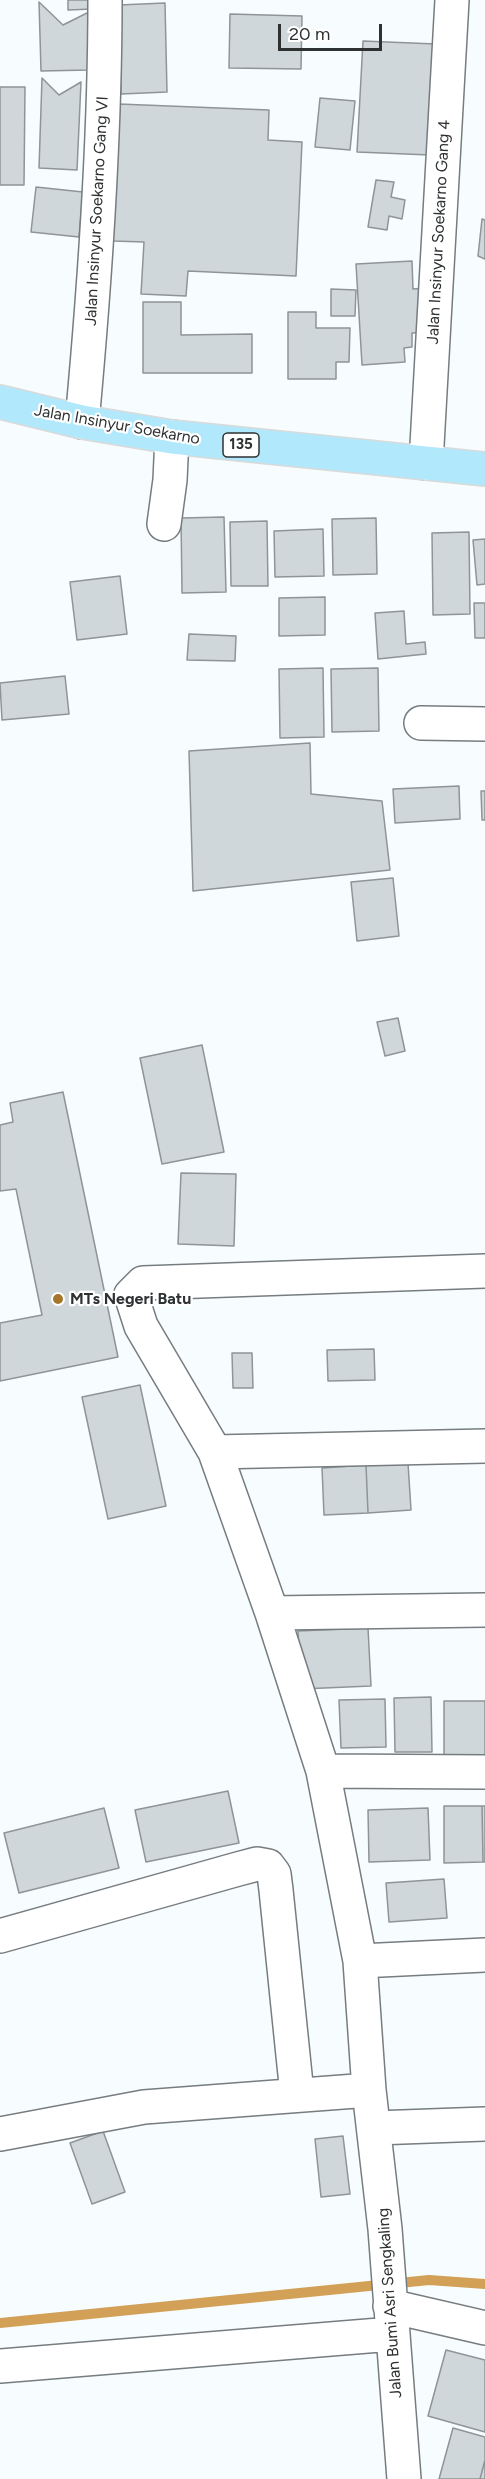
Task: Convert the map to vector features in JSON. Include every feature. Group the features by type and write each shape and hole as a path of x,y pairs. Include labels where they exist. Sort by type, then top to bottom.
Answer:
{"main road":[{"name":"Jalan Insinyur Soekarno","path":"0,402 82,422 172,437 485,469"}],"street":[{"name":"Jalan Insinyur Soekarno Gang VI","path":"82,422 95,287 105,0"},
{"name":"Jalan Insinyur Soekarno Gang 4","path":"426,464 452,0"},
{"path":"164,524 170,480 172,437"},
{"path":"421,723 485,724"},
{"name":"Jalan Bumi Asri Sengkaling","path":"404,2479 385,2229 369,2090 360,1961 323,1771 272,1613 215,1452 141,1326 131,1295 143,1283 485,1271"},
{"path":"215,1452 485,1446"},
{"path":"272,1613 485,1610"},
{"path":"323,1771 485,1772"},
{"path":"0,1936 257,1864 268,1866 274,1874 297,2094"},
{"path":"360,1961 485,1955"},
{"path":"0,2134 144,2107 369,2090"},
{"path":"375,2128 485,2124"},
{"path":"0,2366 390,2310 485,2328"}],"building":[{"path":"68,0 91,0 92,9 68,10"},
{"path":"39,2 63,25 89,12 89,70 41,71"},
{"path":"165,3 167,92 121,94 119,5"},
{"path":"230,14 302,16 301,69 229,68"},
{"path":"363,41 436,44 430,155 357,152"},
{"path":"42,78 59,95 81,82 77,170 39,168"},
{"path":"0,87 25,87 24,185 0,185"},
{"path":"320,98 355,101 350,150 315,147"},
{"path":"119,104 269,110 268,140 302,142 296,276 188,271 186,296 141,294 144,242 113,241"},
{"path":"376,180 394,182 391,197 405,200 402,219 389,216 387,230 368,227"},
{"path":"36,187 83,192 79,237 31,232"},
{"path":"482,219 485,220 485,259 478,256"},
{"path":"412,261 413,289 427,288 429,332 412,333 412,347 404,348 405,362 362,365 356,264"},
{"path":"331,289 356,290 355,316 331,316"},
{"path":"143,302 181,302 181,335 252,334 252,373 143,373"},
{"path":"288,312 316,312 316,328 350,328 349,362 336,362 336,379 288,379"},
{"path":"224,517 226,592 182,593 181,518"},
{"path":"376,518 377,574 333,575 332,519"},
{"path":"267,521 268,586 231,586 230,522"},
{"path":"323,529 324,576 275,577 274,531"},
{"path":"469,532 470,614 433,615 432,533"},
{"path":"485,539 485,584 477,585 473,540"},
{"path":"120,576 127,634 77,640 70,582"},
{"path":"325,597 325,635 279,636 279,598"},
{"path":"474,603 485,603 485,638 475,638"},
{"path":"404,611 406,644 425,642 426,654 378,659 375,613"},
{"path":"189,634 236,636 235,661 187,660"},
{"path":"323,668 324,737 280,738 279,669"},
{"path":"378,668 379,731 332,732 331,669"},
{"path":"65,676 69,714 2,720 0,683"},
{"path":"310,743 311,794 382,801 390,870 193,891 189,751"},
{"path":"459,786 460,819 395,823 393,789"},
{"path":"481,791 485,791 485,820 482,820"},
{"path":"393,878 399,936 357,941 351,882"},
{"path":"398,1018 405,1051 385,1056 377,1022"},
{"path":"202,1045 224,1152 162,1164 140,1058"},
{"path":"63,1092 118,1357 0,1381 0,1323 42,1315 16,1189 0,1191 0,1125 13,1122 10,1103"},
{"path":"181,1173 236,1174 234,1246 178,1244"},
{"path":"374,1349 375,1380 328,1381 327,1350"},
{"path":"232,1353 252,1353 253,1388 233,1388"},
{"path":"140,1385 166,1506 108,1519 82,1397"},
{"path":"408,1463 411,1510 368,1513 366,1465"},
{"path":"366,1465 368,1513 324,1515 322,1468"},
{"path":"368,1628 371,1686 301,1689 298,1631"},
{"path":"431,1697 432,1752 395,1752 394,1698"},
{"path":"385,1699 386,1747 341,1748 339,1700"},
{"path":"444,1701 485,1701 485,1757 444,1758"},
{"path":"228,1791 239,1843 146,1862 135,1810"},
{"path":"444,1806 482,1806 483,1862 444,1863"},
{"path":"482,1806 485,1806 485,1862 483,1862"},
{"path":"104,1808 119,1868 19,1893 4,1833"},
{"path":"428,1808 430,1860 369,1862 368,1810"},
{"path":"444,1879 447,1918 389,1922 386,1883"},
{"path":"103,2131 125,2192 92,2204 70,2143"},
{"path":"343,2136 350,2194 321,2197 315,2139"},
{"path":"446,2350 485,2360 485,2432 428,2416"},
{"path":"453,2428 485,2437 485,2460 480,2479 439,2479"},
{"path":"485,2460 485,2479 480,2479"}],"waterway":[{"path":"0,2323 429,2280 485,2284"}],"place":[{"name":"MTs Negeri Batu","path":"58,1299"}]}
